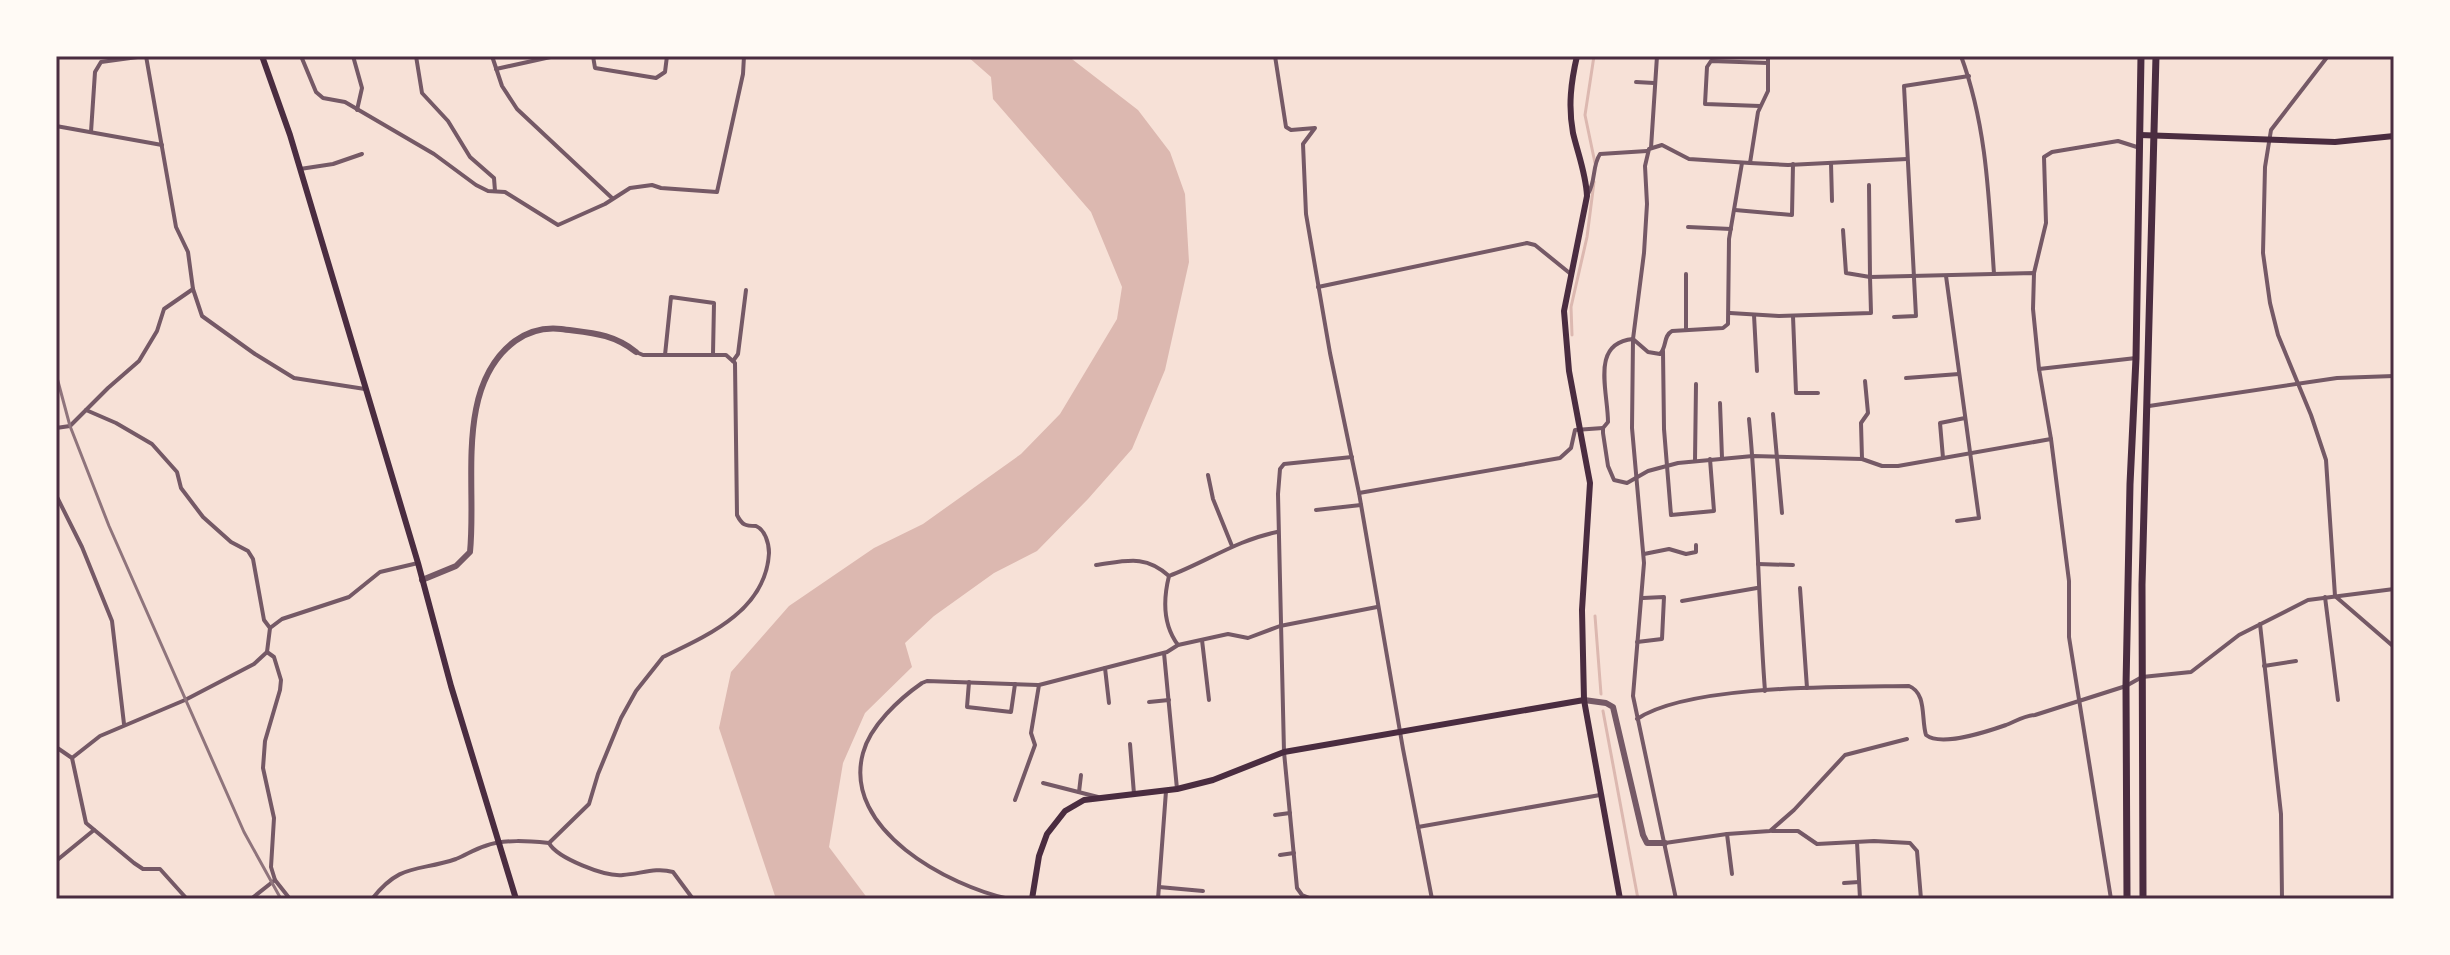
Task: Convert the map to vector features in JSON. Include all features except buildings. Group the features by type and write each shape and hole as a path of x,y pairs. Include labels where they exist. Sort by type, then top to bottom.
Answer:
{"highway":[{"path":"2127,899 2126,686 2141,56"},
{"path":"2143,899 2146,407 2156,56"}],"main road":[{"path":"262,56 300,169 516,899"},
{"path":"1577,56 1570,95 1571,117 1587,196 1564,311 1569,371 1590,483 1582,610 1584,700 1620,899"},
{"path":"2140,135 2335,142 2394,136"},
{"path":"1032,899 1039,856 1047,834 1065,811 1084,800 1177,789 1213,780 1284,752 1584,700"}],"street":[{"path":"91,132 95,72 101,59 146,56 176,227 188,252 193,289 202,316 294,378 365,389"},
{"path":"301,56 316,92 323,98 345,102 434,154 476,185 488,191 505,192 558,225 630,188 652,185 717,192 743,74 744,56"},
{"path":"353,56 362,88 357,110"},
{"path":"416,56 422,93 448,121 470,157 494,178 495,191"},
{"path":"492,56 502,86 517,109 612,198"},
{"path":"496,69 555,56"},
{"path":"593,56 595,68 656,78 665,72 667,56"},
{"path":"1275,56 1286,127 1291,130 1315,128 1303,144 1306,214 1432,899"},
{"path":"1657,56 1644,253 1633,339 1632,428 1644,554 1643,598 1633,696 1676,899"},
{"path":"1750,163 1760,106 1768,94 1768,56"},
{"path":"1961,56 1977,107 1987,173 1994,274"},
{"path":"2328,56 2271,130 2265,167 2263,253 2278,335 2326,460 2335,596 2394,647"},
{"path":"1760,106 1705,104 1707,67 1711,61 1768,63"},
{"path":"1894,317 1916,316 1904,86 1969,76"},
{"path":"1636,82 1654,83"},
{"path":"56,126 162,145"},
{"path":"2111,899 2068,632 2069,581 2039,369 2033,309 2034,273 2046,223 2044,157 2052,152 2118,141 2140,148"},
{"path":"1587,196 1594,184 1600,154 1666,146 1689,159 1742,163 1908,159"},
{"path":"300,169 333,164 362,154"},
{"path":"1710,459 1714,511 1671,515 1666,466 1663,351 1669,333 1723,328 1728,324 1731,229 1742,163"},
{"path":"1831,163 1832,201"},
{"path":"1792,215 1793,164"},
{"path":"1730,313 1793,316 1871,313 1869,185"},
{"path":"1735,210 1800,216"},
{"path":"1688,227 1731,229"},
{"path":"1843,230 1846,273 1870,277 1913,277 2034,273"},
{"path":"1318,287 1527,243 1535,245 1572,275"},
{"path":"1686,274 1686,330"},
{"path":"1946,276 1979,518 1957,521"},
{"path":"56,428 70,426 139,361 157,331 164,309 193,289"},
{"path":"372,899 401,872 454,860 487,845 525,841 549,843 589,804 621,718 654,666 663,657 734,617 755,597 765,581 769,549 763,533 756,526 740,523 737,515 733,361 738,354 746,290"},
{"path":"665,355 671,297 714,303 713,355"},
{"path":"1754,315 1757,371"},
{"path":"1793,316 1796,393 1818,393"},
{"path":"422,580 456,566 470,552 474,417 484,380 501,352 524,334 551,328 614,337 643,355 726,355 733,361"},
{"path":"1663,351 1660,354 1651,353 1633,339 1618,342 1607,354 1608,422 1603,428 1603,444 1612,478 1624,483 1666,466 1710,459 1753,456 1862,459 1888,467 2051,439"},
{"path":"2039,369 2136,358"},
{"path":"1906,378 1959,374"},
{"path":"2146,407 2195,397 2337,378 2394,376"},
{"path":"1862,459 1861,423 1868,413 1865,381"},
{"path":"1695,461 1696,384"},
{"path":"1720,403 1722,458"},
{"path":"72,758 100,736 185,700 254,664 267,652 270,628 264,620 253,559 248,551 231,542 203,517 181,488 177,472 152,444 105,417 86,410"},
{"path":"1773,414 1782,513"},
{"path":"1943,458 1940,423 1965,418"},
{"path":"1749,419 1765,691"},
{"path":"1359,493 1560,458 1571,448 1575,430 1603,428"},
{"path":"1312,899 1299,892 1284,752 1278,494 1283,464 1352,457"},
{"path":"1208,475 1213,499 1232,546"},
{"path":"56,495 82,547 112,621 124,724"},
{"path":"1316,510 1361,505"},
{"path":"1169,576 1198,565 1232,546 1277,532"},
{"path":"1644,554 1669,549 1697,554 1696,545"},
{"path":"1096,565 1147,561 1169,576"},
{"path":"270,628 282,619 349,597 380,572 418,563"},
{"path":"1758,564 1793,565"},
{"path":"1169,576 1166,619 1178,645"},
{"path":"1682,601 1757,588"},
{"path":"1800,588 1807,688"},
{"path":"1637,719 1662,706 1765,691 1913,687 1920,695 1926,735 1940,740 2000,727 2026,716 2126,686 2142,677 2191,672 2230,641 2302,602 2394,589"},
{"path":"1637,642 1662,639 1664,597 1643,598"},
{"path":"2325,597 2338,700"},
{"path":"1009,899 964,884 905,849 884,829 870,809 861,782 862,758 868,739 911,692 927,681 1039,685 1164,653 1178,645 1228,634 1248,638 1280,626 1377,607"},
{"path":"2260,624 2281,814 2282,899"},
{"path":"1202,640 1209,700"},
{"path":"267,652 274,657 281,680 265,741 263,768 274,818 271,857 275,880 290,899"},
{"path":"1164,653 1177,789"},
{"path":"2264,666 2296,661"},
{"path":"1105,668 1109,703"},
{"path":"969,682 967,707 1011,712 1015,684"},
{"path":"1015,800 1035,745 1031,733 1039,685"},
{"path":"1149,702 1169,700"},
{"path":"1584,700 1613,707 1647,843 1770,831 1798,831 1816,844 1910,843 1917,851 1921,899"},
{"path":"1770,831 1845,755 1907,739"},
{"path":"1130,744 1134,794"},
{"path":"56,748 72,758 86,823 143,869 160,869 187,899"},
{"path":"1079,792 1081,775"},
{"path":"1043,783 1098,797"},
{"path":"1158,899 1166,791"},
{"path":"1418,827 1600,795"},
{"path":"1275,815 1290,813"},
{"path":"56,861 94,830"},
{"path":"1727,834 1732,874"},
{"path":"1857,842 1860,899"},
{"path":"549,843 552,850 591,869 610,874 619,876 657,870 673,872 693,899"},
{"path":"1280,855 1294,853"},
{"path":"251,899 275,880"},
{"path":"1844,883 1859,882"},
{"path":"1159,887 1203,891"}],"shaded area":[{"path":"967,56 1068,56 1138,110 1170,152 1185,194 1189,262 1165,370 1132,449 1037,551 994,573 934,616 905,643 912,667 865,713 843,763 829,847 868,899 779,899 775,896 719,728 731,672 789,606 874,548 923,524 1021,454 1060,414 1117,319 1122,287 1091,212 993,99 991,77"}],"waterway":[{"path":"1594,56 1585,115 1595,163"},
{"path":"1572,335 1571,307 1587,237 1594,182"},
{"path":"1595,616 1601,694"},
{"path":"1603,711 1638,899"}],"railway":[{"path":"56,374 70,426 109,526 244,832 281,899"}]}
